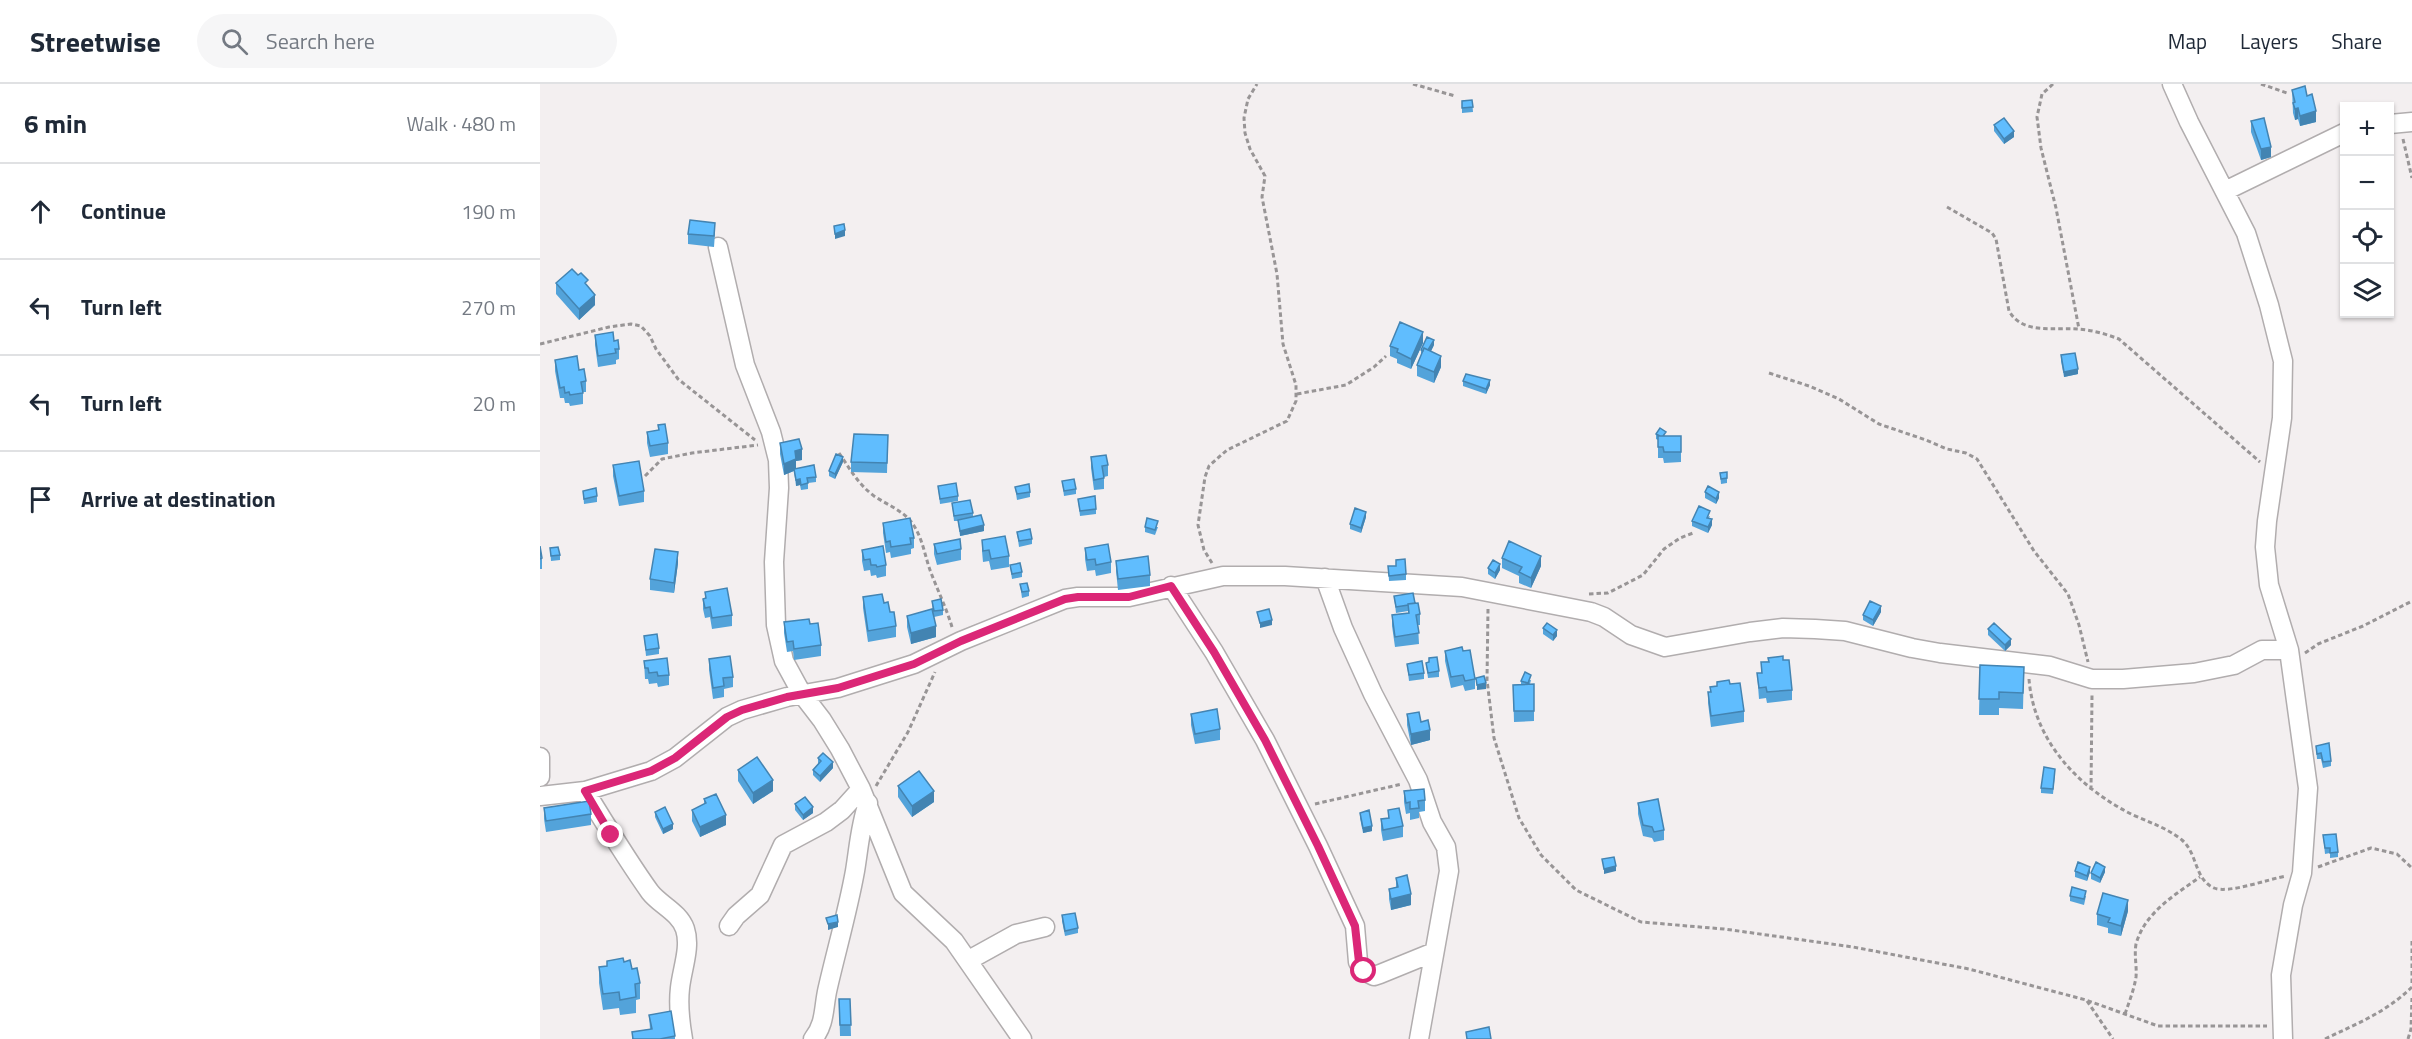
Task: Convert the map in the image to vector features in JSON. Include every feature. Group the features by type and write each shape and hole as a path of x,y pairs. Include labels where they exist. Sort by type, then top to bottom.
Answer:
{"street":[{"path":"2172,84 2246,233 2258,267 2283,361 2282,418 2268,510 2265,547 2270,585 2290,656 2308,788 2302,873 2286,942 2282,975 2282,1033"},
{"path":"2225,191 2340,135"},
{"path":"718,247 745,365 771,432 778,460 774,562 776,626 784,661 802,694 822,720 864,796 903,893 954,941 1022,1039"},
{"path":"540,796 585,791 651,771 675,758 727,717 742,710 802,694 838,688 914,664 961,641 1065,599 1129,597 1223,576 1325,578 1430,585 1488,592 1590,612 1604,617 1631,635 1665,647 1783,628 1845,631 1930,651 2050,666 2092,680 2194,673 2234,665 2262,650 2290,656"},
{"path":"1325,578 1343,628 1368,684 1418,780 1432,822 1446,847 1449,871 1419,1039"},
{"path":"1171,586 1214,652 1265,740 1355,926 1359,962 1364,971 1374,976 1434,952"},
{"path":"540,757 540,777"},
{"path":"585,791 611,835 652,894 679,918 684,927 686,948 679,1015 682,1039"},
{"path":"729,926 736,916 760,895 783,845 864,796"},
{"path":"813,1039 820,1030 825,1017 826,993 855,871 864,796"},
{"path":"969,960 1016,934 1045,927"}],"path":[{"path":"1223,576 1204,550 1200,537 1199,515 1209,466 1227,450 1287,421 1294,409 1297,394 1283,344 1282,309 1263,207 1265,176 1250,149 1245,133 1244,118 1248,99 1257,84"},
{"path":"1413,84 1455,96"},
{"path":"2053,84 2042,94 2037,117 2079,329"},
{"path":"2261,84 2287,93"},
{"path":"2400,123 2412,178"},
{"path":"1947,207 1992,232 1996,239 2008,311 2014,320 2020,324 2035,327 2079,329 2104,333 2119,339 2275,475"},
{"path":"540,344 609,327 631,324 641,326 678,379 761,445 662,459 645,476"},
{"path":"1297,394 1346,385 1374,367 1386,356"},
{"path":"1769,374 1809,386 1839,399 1879,424 1947,449 1966,453 1977,459 2030,544 2068,594 2079,625 2092,680 2091,790"},
{"path":"839,453 848,470 874,496 894,507 912,524 925,548 930,570 945,604 953,630 961,641"},
{"path":"1588,594 1608,593 1643,575 1664,549 1693,533"},
{"path":"1488,592 1487,680 1494,738 1519,818 1541,855 1576,890 1641,922 1724,929 1853,947 1969,969 2086,1000 2158,1026 2282,1033"},
{"path":"2290,656 2364,626 2412,601"},
{"path":"864,796 925,699 937,666 939,653"},
{"path":"2028,663 2031,699 2038,724 2067,767 2091,790 2132,814 2167,829 2185,843 2195,859 2200,877 2213,888 2224,891 2261,880 2302,873 2371,848 2397,854 2412,868"},
{"path":"1299,809 1418,780"},
{"path":"2125,1014 2136,978 2134,959 2142,932 2163,903 2200,877"},
{"path":"2325,1039 2395,1004 2412,986 2412,941"},
{"path":"2408,1039 2411,1029 2412,998"},
{"path":"2086,1000 2113,1039"}],"building":[{"path":"2305,86 2307,96 2312,94 2316,111 2300,116 2298,108 2295,109 2293,103 2295,102 2292,90"},
{"path":"1472,100 1473,107 1462,108 1462,101"},
{"path":"2004,118 2014,131 2004,139 1994,125"},
{"path":"2264,118 2271,147 2261,149 2251,121"},
{"path":"690,220 715,223 714,236 688,234"},
{"path":"844,224 845,230 835,234 834,226"},
{"path":"572,269 578,275 581,273 588,280 585,283 595,295 579,309 556,283"},
{"path":"1400,322 1423,332 1411,359 1390,346"},
{"path":"613,332 614,341 618,340 619,349 615,349 616,353 598,356 595,335"},
{"path":"1427,337 1434,340 1428,350 1424,348 1423,351 1421,350"},
{"path":"1424,348 1441,356 1434,372 1417,365"},
{"path":"2075,353 2078,369 2064,372 2061,355"},
{"path":"577,356 579,370 584,369 586,381 581,382 583,393 570,395 569,392 565,393 564,387 560,388 555,360"},
{"path":"1466,374 1490,380 1486,389 1463,381"},
{"path":"665,424 668,443 650,446 647,432 659,430 658,425"},
{"path":"1660,428 1666,432 1663,436 1656,434"},
{"path":"854,434 888,435 887,463 851,462"},
{"path":"1658,436 1681,436 1681,452 1664,452 1663,447 1658,447"},
{"path":"799,439 802,449 795,451 796,459 784,464 780,443"},
{"path":"836,454 843,457 835,474 829,471"},
{"path":"1106,455 1108,465 1102,466 1104,478 1094,480 1091,457"},
{"path":"639,461 644,491 619,496 613,465"},
{"path":"814,465 816,477 807,478 808,483 801,485 800,479 796,480 794,469"},
{"path":"1727,472 1727,478 1721,479 1720,473"},
{"path":"1074,479 1076,489 1064,491 1062,481"},
{"path":"956,483 958,496 940,499 938,486"},
{"path":"1029,484 1030,492 1017,494 1015,487"},
{"path":"1708,486 1719,492 1716,499 1705,492"},
{"path":"596,488 597,496 584,499 583,491"},
{"path":"1095,496 1096,509 1080,511 1078,499"},
{"path":"970,500 973,513 954,516 952,503"},
{"path":"1699,506 1710,511 1707,518 1712,519 1708,527 1692,521"},
{"path":"1355,508 1366,512 1361,528 1350,524"},
{"path":"981,515 984,525 960,531 958,520"},
{"path":"910,518 914,538 910,538 911,544 891,547 890,541 886,542 883,523"},
{"path":"1147,518 1158,521 1155,530 1145,527"},
{"path":"1030,529 1032,539 1019,541 1017,532"},
{"path":"1005,536 1009,556 991,559 989,550 983,551 982,540"},
{"path":"960,539 961,549 937,554 934,544"},
{"path":"1509,541 1541,556 1531,578 1519,572 1522,567 1502,558"},
{"path":"1108,544 1111,562 1096,565 1095,559 1087,560 1085,548"},
{"path":"883,546 886,565 877,567 871,565 870,559 864,560 862,550"},
{"path":"558,547 560,555 551,556 550,548"},
{"path":"655,549 678,552 674,583 650,579"},
{"path":"1148,556 1150,575 1118,579 1116,561"},
{"path":"1405,559 1406,574 1389,576 1388,566 1396,566 1396,560"},
{"path":"1493,560 1500,564 1495,573 1488,568"},
{"path":"1020,563 1022,572 1012,574 1010,565"},
{"path":"1027,583 1029,591 1022,592 1020,584"},
{"path":"727,588 732,615 712,618 710,607 705,608 703,599 706,598 705,592"},
{"path":"1413,593 1415,603 1396,607 1394,596"},
{"path":"882,594 884,603 888,602 890,612 894,612 896,626 868,631 863,597"},
{"path":"941,599 943,610 934,611 932,601"},
{"path":"1870,601 1881,606 1873,620 1863,615"},
{"path":"1418,603 1420,614 1416,615 1419,633 1395,637 1392,615 1409,613 1408,604"},
{"path":"932,609 936,626 911,633 907,616"},
{"path":"1269,609 1272,620 1260,623 1257,612"},
{"path":"809,619 810,624 818,623 821,645 794,649 793,641 787,642 784,622"},
{"path":"1547,623 1557,630 1553,635 1543,628"},
{"path":"1994,623 2011,639 2005,645 1988,629"},
{"path":"657,634 659,648 646,650 644,636"},
{"path":"1462,647 1463,651 1470,650 1475,679 1465,681 1463,675 1451,677 1445,651"},
{"path":"730,656 733,677 723,678 724,686 713,688 709,659"},
{"path":"1783,656 1783,660 1789,660 1792,690 1767,692 1766,687 1759,688 1757,673 1762,673 1761,662 1769,662 1768,658"},
{"path":"1437,657 1439,671 1428,673 1426,663 1429,662 1429,658"},
{"path":"667,658 669,675 658,676 657,672 649,673 648,668 645,668 644,661"},
{"path":"1422,661 1424,673 1409,675 1407,664"},
{"path":"1980,665 2024,667 2023,693 1999,692 1999,699 1979,699"},
{"path":"1525,672 1531,675 1528,683 1521,681"},
{"path":"1484,676 1486,683 1477,685 1476,678"},
{"path":"1729,680 1730,684 1740,683 1744,711 1711,716 1708,692 1711,692 1710,687 1717,686 1717,682"},
{"path":"1534,684 1534,711 1514,711 1513,685"},
{"path":"1217,709 1220,729 1195,734 1191,714"},
{"path":"1419,712 1421,722 1428,720 1430,730 1411,734 1407,714"},
{"path":"2329,743 2331,761 2323,762 2321,753 2317,754 2316,746"},
{"path":"823,753 833,762 820,776 813,770 821,761 818,758"},
{"path":"757,757 773,780 753,793 738,770"},
{"path":"2044,767 2055,769 2053,789 2041,788"},
{"path":"919,771 934,791 912,806 898,786"},
{"path":"1424,789 1425,800 1418,801 1419,808 1410,809 1410,802 1406,803 1404,791"},
{"path":"716,794 726,815 700,827 692,810 706,803 704,799"},
{"path":"805,797 813,807 803,815 795,804"},
{"path":"1658,799 1664,830 1654,832 1652,827 1643,825 1638,803"},
{"path":"589,801 591,814 546,821 544,808"},
{"path":"665,807 673,824 663,829 655,812"},
{"path":"1399,808 1403,826 1383,830 1381,819 1389,818 1388,810"},
{"path":"1369,810 1372,826 1363,828 1360,813"},
{"path":"2336,834 2338,852 2330,853 2330,848 2325,848 2323,835"},
{"path":"1614,857 1616,866 1604,869 1602,859"},
{"path":"2078,862 2090,867 2087,876 2075,871"},
{"path":"2096,862 2105,867 2100,878 2091,873"},
{"path":"1407,875 1411,894 1391,899 1389,889 1398,887 1396,878"},
{"path":"2072,887 2086,891 2084,899 2070,896"},
{"path":"2103,893 2128,900 2121,926 2108,922 2110,918 2097,914"},
{"path":"1075,913 1078,928 1065,931 1062,915"},
{"path":"837,915 838,922 828,924 826,918"},
{"path":"623,958 624,962 630,960 632,969 637,968 640,983 635,984 636,997 620,1000 619,992 603,994 599,967 607,966 607,961"},
{"path":"839,999 850,999 851,1025 840,1025"},
{"path":"671,1011 675,1036 660,1039 633,1039 632,1032 652,1029 649,1015"},
{"path":"1489,1027 1491,1039 1467,1039 1466,1032"}],"route":[{"path":"611,835 585,791 651,771 675,758 727,717 742,710 787,697 838,688 914,664 961,641 1065,599 1129,597 1171,586 1179,602 1214,652 1265,740 1349,911 1358,941 1359,962 1364,971"}]}
